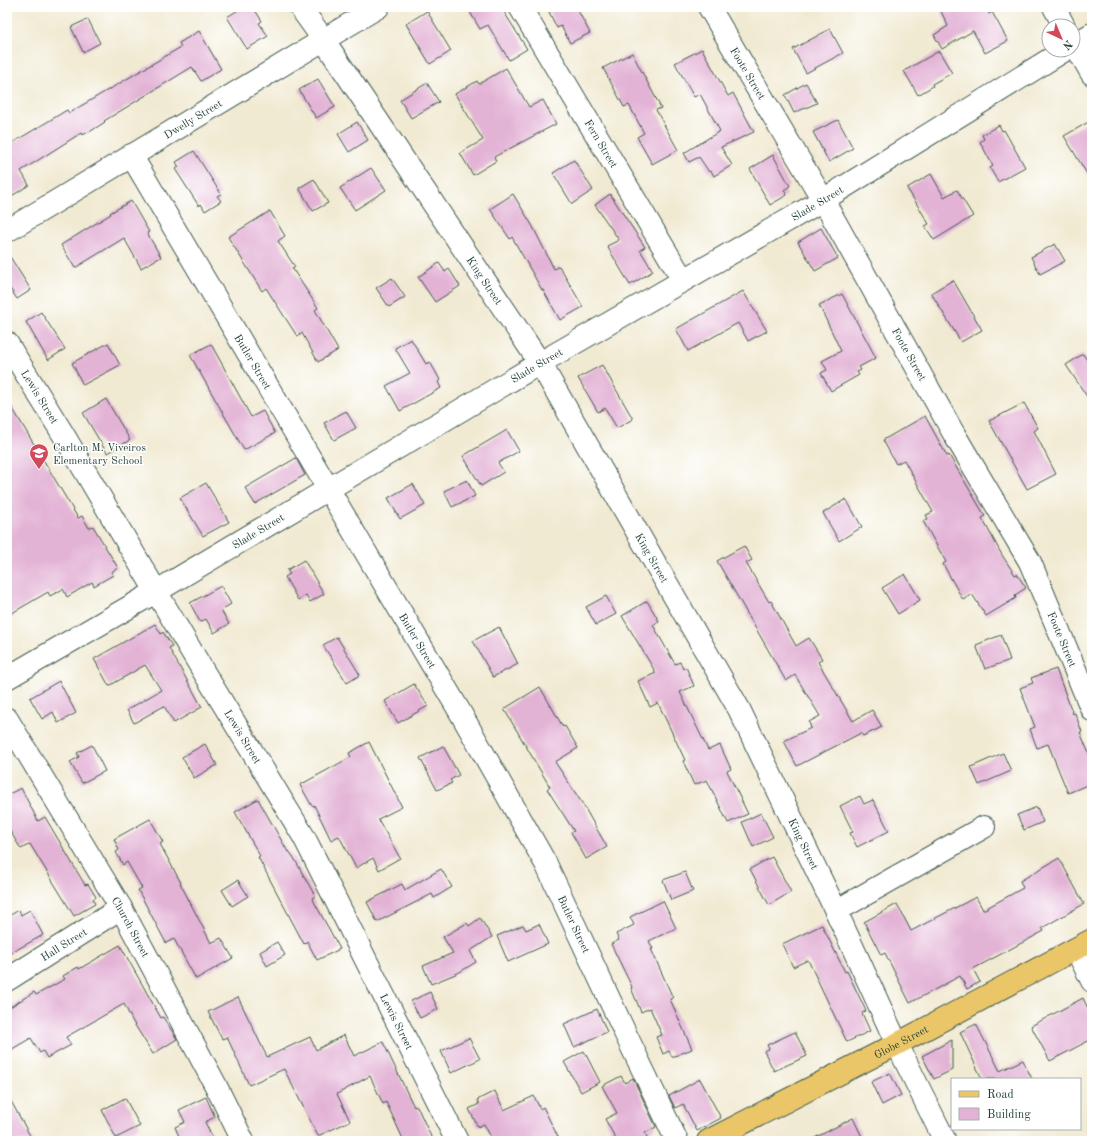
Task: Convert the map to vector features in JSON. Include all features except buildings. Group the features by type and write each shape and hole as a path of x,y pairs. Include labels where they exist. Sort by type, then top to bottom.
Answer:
{"main road":[{"name":"Globe Street","path":"708,1141 897,1044 1084,944"}],"street":[{"name":"King Street","path":"300,7 540,363 739,709 836,911 897,1044 945,1141"},
{"name":"Dwelly Street","path":"7,231 378,7"},
{"name":"Fern Street","path":"520,7 683,280"},
{"name":"Foote Street","path":"709,7 823,200 954,434 1030,562 1092,710"},
{"path":"1054,7 1061,18"},
{"path":"1081,53 1092,74"},
{"name":"Slade Street","path":"7,678 157,591 540,363 823,200 1046,58"},
{"name":"Butler Street","path":"131,155 329,488 460,712 546,864 627,1038 678,1141"},
{"name":"Lewis Street","path":"7,343 304,837 457,1141"},
{"name":"Church Street","path":"7,719 120,908 244,1141"},
{"path":"836,911 984,827"},
{"name":"Hall Street","path":"7,980 120,908"},
{"path":"1084,944 1092,981"}],"place":[{"name":"Carlton M. Viveiros Elementary School","path":"39,470"}]}
